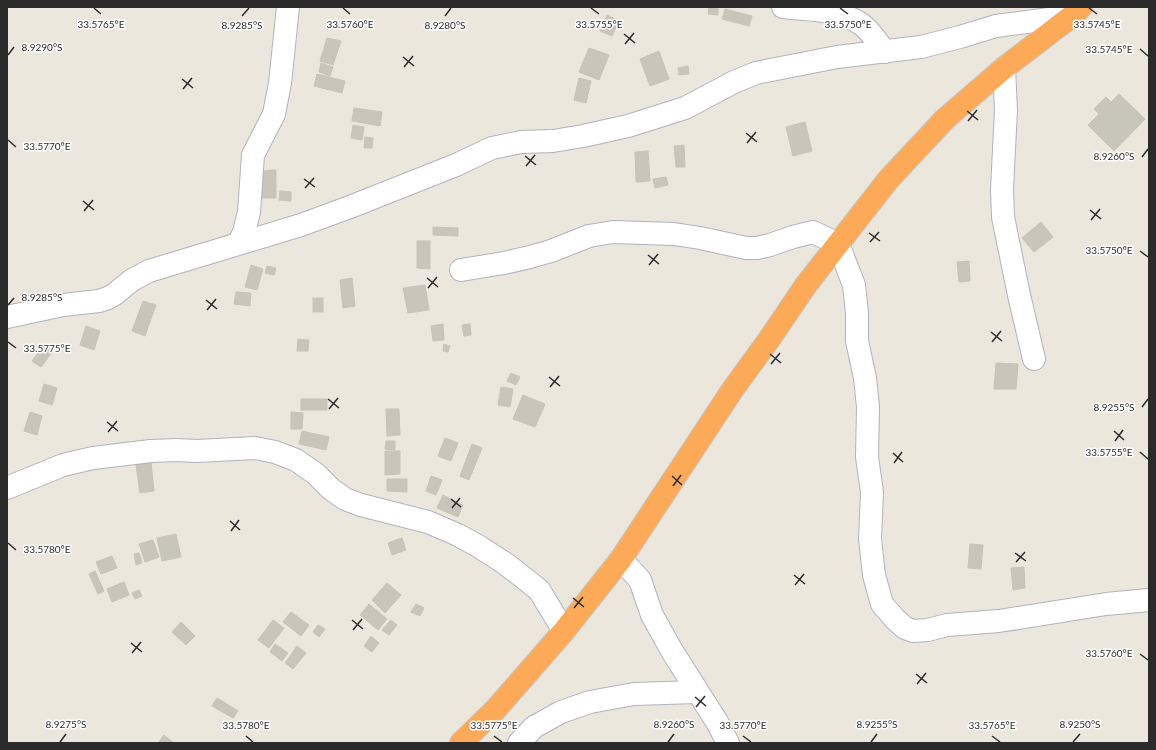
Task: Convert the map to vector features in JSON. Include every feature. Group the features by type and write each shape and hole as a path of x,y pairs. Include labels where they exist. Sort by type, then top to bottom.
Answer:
{"highway":[{"path":"461,743 496,709 564,631 621,559 733,389 806,285 888,180 945,119 1004,68 1077,11"}],"street":[{"path":"239,243 244,232 249,212 253,155 274,114 280,83 288,7"},
{"path":"783,7 836,14 851,18 862,24 886,52"},
{"path":"7,317 63,305 104,300 115,294 132,280 149,271 239,243 301,226 456,165 492,148 521,142 553,141 628,126 685,108 734,82 756,73 837,57 921,47 996,26 1077,11"},
{"path":"1004,68 1006,110 1002,189 1003,217 1034,360"},
{"path":"461,270 504,264 551,251 589,236 613,232 674,234 746,248 757,248 813,232 838,244 854,285 857,313 857,341 865,378 868,407 867,457 872,492 870,539 874,575 882,604 895,619 905,628 913,630 928,630 947,625 1000,621 1106,604 1149,600"},
{"path":"7,488 63,465 93,458 151,451 176,450 198,451 255,448 275,452 296,460 316,474 331,489 345,499 361,505 428,522 458,535 478,546 506,564 539,590 564,631"},
{"path":"621,559 640,580 652,615 728,743"},
{"path":"519,743 534,727 561,712 590,702 634,694 697,692"}],"building":[{"path":"709,7 718,7 718,15 708,14"},
{"path":"725,9 752,16 749,26 722,19"},
{"path":"607,15 619,21 612,36 600,31"},
{"path":"327,38 341,41 333,65 320,61"},
{"path":"589,48 609,55 599,80 579,72"},
{"path":"659,51 669,79 650,86 640,59"},
{"path":"321,63 333,67 330,76 319,72"},
{"path":"688,66 689,74 679,75 678,68"},
{"path":"317,74 345,81 342,93 314,86"},
{"path":"579,78 591,81 586,103 574,100"},
{"path":"1119,94 1145,119 1114,151 1088,125 1099,114 1094,109 1106,97 1111,102"},
{"path":"354,108 382,112 380,126 352,121"},
{"path":"805,122 812,151 793,156 786,127"},
{"path":"353,125 364,127 362,140 351,138"},
{"path":"365,137 373,138 372,148 364,148"},
{"path":"684,145 685,167 676,167 674,146"},
{"path":"648,151 650,181 636,182 635,152"},
{"path":"276,170 276,198 262,198 262,171"},
{"path":"666,177 668,185 655,188 653,179"},
{"path":"280,191 291,192 291,201 279,200"},
{"path":"1041,222 1053,237 1034,252 1022,238"},
{"path":"433,227 458,228 458,236 433,235"},
{"path":"417,241 430,241 430,269 417,268"},
{"path":"969,261 970,281 959,282 957,262"},
{"path":"251,265 263,269 257,290 245,287"},
{"path":"267,266 276,268 274,275 265,273"},
{"path":"352,278 355,306 343,308 340,280"},
{"path":"425,285 429,310 408,313 403,288"},
{"path":"236,292 251,293 250,306 234,304"},
{"path":"313,298 323,298 323,312 313,312"},
{"path":"143,301 156,305 145,336 132,331"},
{"path":"443,324 444,340 433,341 431,326"},
{"path":"470,324 471,335 464,336 462,325"},
{"path":"86,326 100,331 94,350 80,345"},
{"path":"298,339 309,340 308,351 297,351"},
{"path":"444,344 450,346 448,352 443,351"},
{"path":"44,345 53,351 41,367 32,361"},
{"path":"996,363 1018,364 1016,389 994,389"},
{"path":"511,373 520,377 516,385 507,381"},
{"path":"44,384 57,388 52,405 39,401"},
{"path":"501,387 513,389 510,407 498,405"},
{"path":"523,395 545,404 535,427 513,419"},
{"path":"301,399 327,399 327,410 301,410"},
{"path":"386,409 399,409 400,435 387,436"},
{"path":"30,412 42,416 37,435 24,431"},
{"path":"291,412 303,413 302,429 291,429"},
{"path":"302,431 329,437 326,450 299,444"},
{"path":"445,438 458,443 451,461 438,456"},
{"path":"386,441 395,441 395,450 385,449"},
{"path":"472,444 482,448 469,480 460,476"},
{"path":"385,451 400,451 400,474 385,475"},
{"path":"151,463 154,491 140,493 136,465"},
{"path":"431,476 442,480 436,495 426,491"},
{"path":"387,479 407,479 407,492 387,491"},
{"path":"443,495 463,505 458,517 437,508"},
{"path":"176,534 181,557 162,561 157,538"},
{"path":"402,538 406,550 392,555 388,543"},
{"path":"153,540 159,557 145,562 139,544"},
{"path":"970,544 983,545 981,569 968,568"},
{"path":"139,553 142,563 136,565 134,554"},
{"path":"112,556 117,568 101,574 96,562"},
{"path":"1024,567 1025,588 1013,590 1011,568"},
{"path":"95,571 104,591 98,594 89,574"},
{"path":"124,582 129,595 112,602 107,589"},
{"path":"387,583 401,595 385,613 372,600"},
{"path":"139,590 142,596 135,599 132,593"},
{"path":"369,604 387,619 378,630 360,615"},
{"path":"416,604 424,608 420,616 411,612"},
{"path":"291,612 309,625 301,636 283,622"},
{"path":"273,620 284,628 269,648 258,640"},
{"path":"391,620 397,625 389,635 382,630"},
{"path":"181,622 195,636 186,645 172,632"},
{"path":"318,625 325,629 319,637 313,632"},
{"path":"371,636 379,643 372,652 364,646"},
{"path":"275,644 288,653 282,661 270,652"},
{"path":"297,646 306,653 293,669 285,663"},
{"path":"217,698 238,711 233,718 212,706"},
{"path":"164,735 174,743 158,743"}]}
